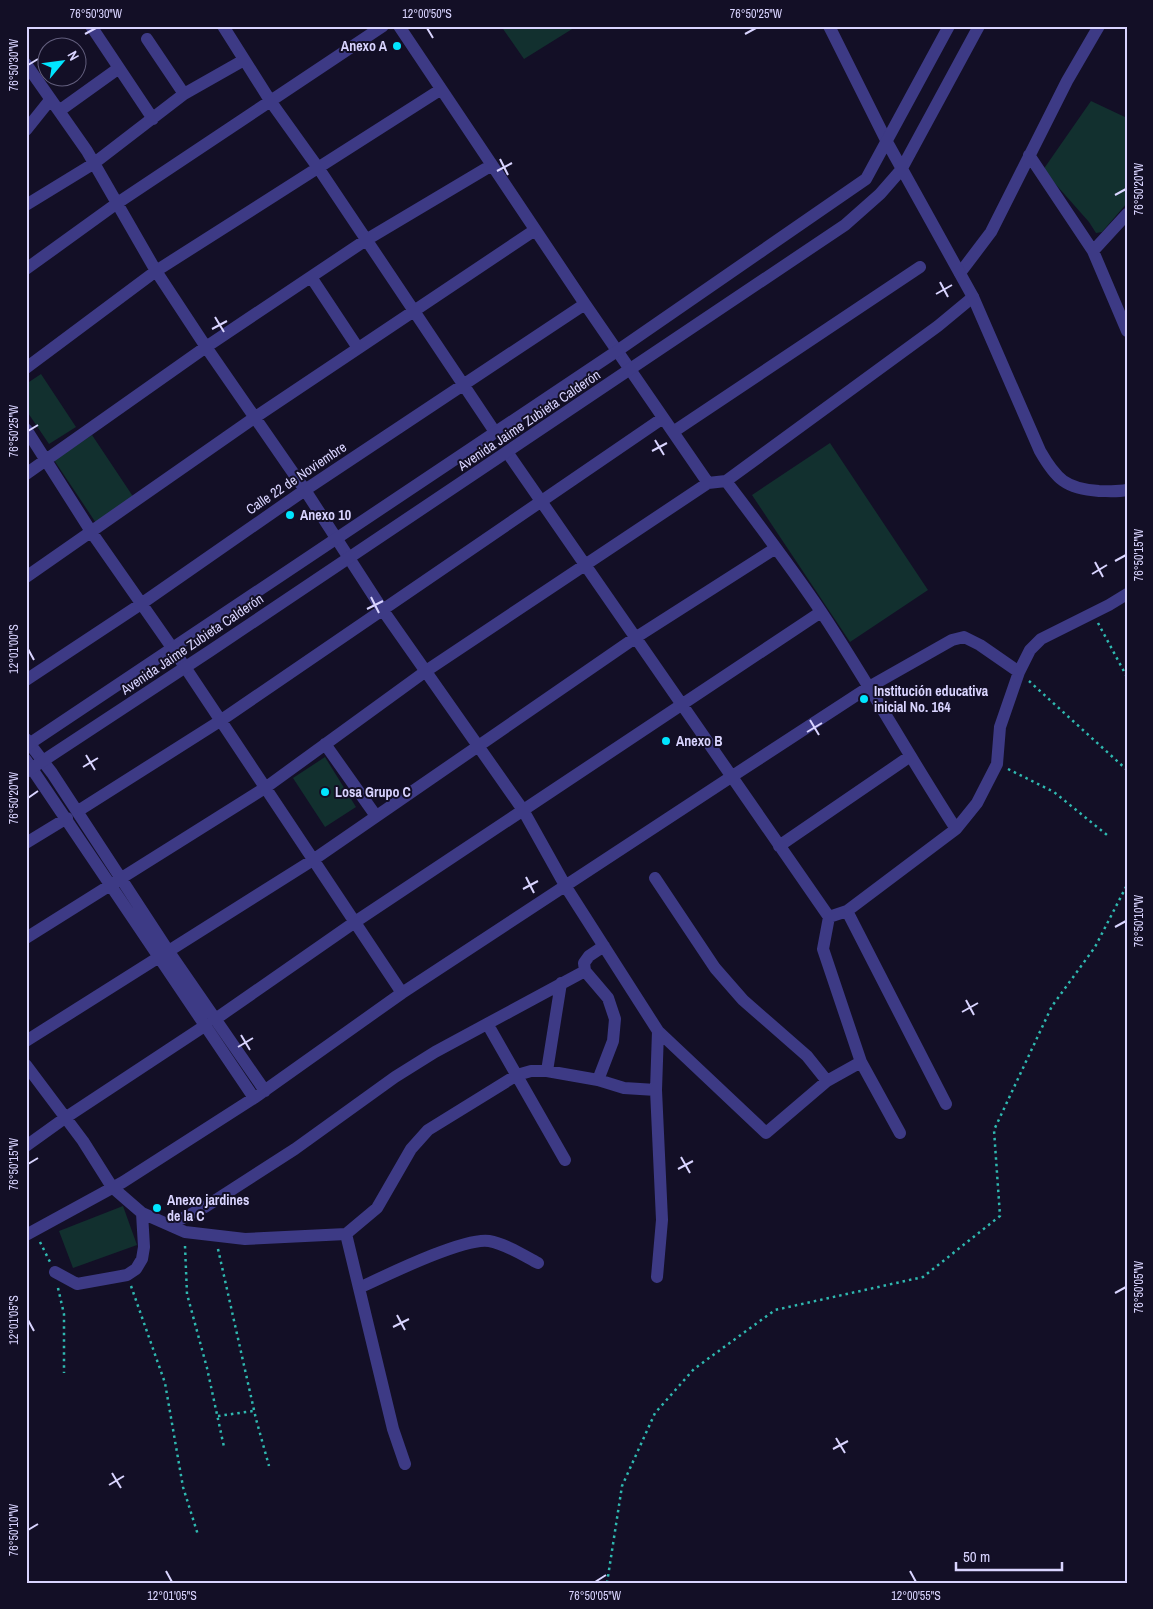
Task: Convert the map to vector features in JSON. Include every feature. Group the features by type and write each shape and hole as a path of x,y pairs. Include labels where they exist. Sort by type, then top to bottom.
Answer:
{"street":[{"path":"91,26 153,119"},
{"path":"223,26 271,102 319,169 495,432"},
{"path":"26,269 116,204 383,26"},
{"path":"399,26 584,304 708,483"},
{"path":"829,26 901,170 973,297 1040,451 1048,465 1058,478 1071,487 1083,490 1127,490"},
{"name":"Avenida Jaime Zubieta Calderón","path":"27,743 173,649 617,351 866,180 949,26"},
{"name":"Avenida Jaime Zubieta Calderón","path":"28,766 43,760 185,668 845,225 880,194 901,170 979,26"},
{"path":"960,272 991,232 1067,81 1099,26"},
{"path":"147,39 184,94"},
{"path":"26,205 93,164 184,94 244,60"},
{"path":"26,64 50,100 77,135 156,271 206,347 305,490 382,609 523,810 566,887 658,1031 766,1133 827,1081 861,1062"},
{"path":"59,111 119,68"},
{"path":"26,368 156,271 319,169 440,90"},
{"path":"26,130 50,100"},
{"path":"1029,155 1093,252 1127,331"},
{"path":"26,474 206,347 366,240 492,165"},
{"path":"1093,252 1127,214"},
{"path":"26,577 254,418 535,230"},
{"path":"673,432 920,267"},
{"path":"311,277 358,348"},
{"path":"26,938 265,788 426,671 708,483 726,481 938,326 973,297"},
{"name":"Calle 22 de Noviembre","path":"26,680 141,604 305,490 584,304"},
{"path":"78,812 220,721 663,418"},
{"path":"26,429 92,532 173,649 402,993"},
{"path":"507,452 829,917 823,949 861,1062 900,1133"},
{"path":"726,481 821,612 869,687 909,757 956,829"},
{"path":"26,1041 313,860 635,638 776,548"},
{"path":"829,917 847,911 956,829 977,803 997,764 1000,727 1019,672 1030,650 1041,639 1127,594"},
{"path":"26,1146 355,922 821,612"},
{"path":"30,1233 112,1187 265,1091 402,993 869,687 952,640 964,637 980,645 1019,672"},
{"path":"27,743 43,760 78,812 117,882"},
{"path":"325,744 376,816"},
{"path":"779,846 909,757"},
{"path":"28,766 117,882 211,1021 265,1091"},
{"path":"26,843 67,818"},
{"path":"655,878 715,968 742,1000 807,1056 827,1081"},
{"path":"847,911 946,1104"},
{"path":"598,1080 613,1041 615,1019 608,998 585,971 584,963 588,956 604,946"},
{"path":"169,1225 206,1207 319,1133 395,1077 585,971"},
{"path":"547,1071 561,984"},
{"path":"211,1021 254,1098"},
{"path":"488,1025 565,1160"},
{"path":"658,1031 656,1090 662,1220 658,1277"},
{"path":"26,1065 112,1187 142,1213 185,1232 245,1238 346,1234 376,1208 411,1149 428,1130 518,1075 547,1071 598,1080 624,1088 656,1090"},
{"path":"55,1272 77,1284 127,1275 136,1269 142,1259 144,1247 142,1213"},
{"path":"346,1234 393,1429 405,1464"},
{"path":"358,1288 467,1242 488,1241 508,1247 538,1263"}],"path":[{"path":"1093,613 1127,677"},
{"path":"1019,672 1127,770"},
{"path":"997,764 1054,792 1107,835"},
{"path":"607,1583 622,1486 655,1413 694,1369 775,1310 923,1277 1000,1216 994,1130 1052,1006 1095,947 1127,885"},
{"path":"185,1232 187,1294 224,1447"},
{"path":"30,1233 55,1272 64,1314 64,1374"},
{"path":"216,1235 254,1411 269,1466"},
{"path":"127,1275 165,1383 183,1487 198,1535"},
{"path":"218,1416 254,1411"}],"green space":[{"path":"501,26 577,26 524,59"},
{"path":"1091,101 1127,118 1127,203 1102,232 1096,233 1089,222 1043,170"},
{"path":"41,374 76,427 49,444 26,410 26,384"},
{"path":"92,435 134,498 96,523 54,460"},
{"path":"830,443 928,590 850,642 752,495"},
{"name":"Losa Grupo C","path":"325,757 356,807 325,827 293,778"},
{"path":"123,1206 137,1245 73,1268 59,1231"}],"place":[{"name":"Anexo A","path":"397,46"},
{"name":"Anexo 10","path":"290,515"},
{"name":"Institución educativa inicial No. 164","path":"864,699"},
{"name":"Anexo B","path":"666,741"},
{"name":"Losa Grupo C","path":"325,792"},
{"name":"Anexo jardines de la C","path":"157,1208"}]}
